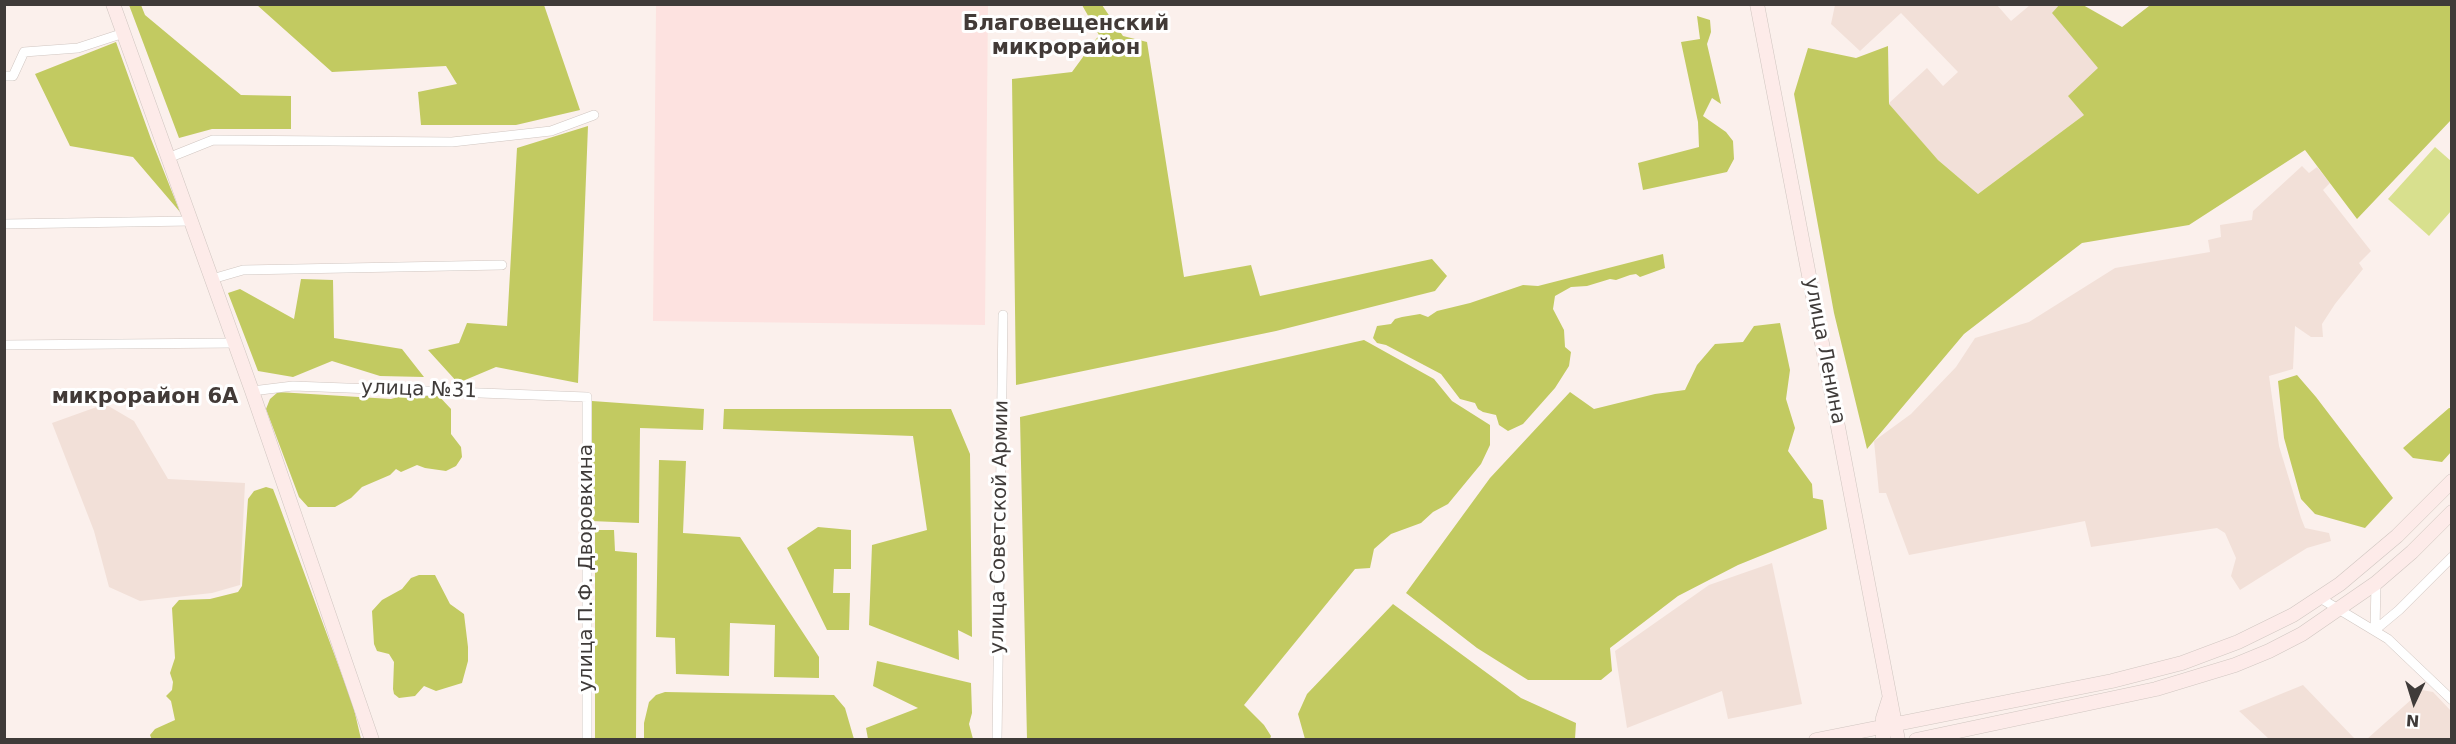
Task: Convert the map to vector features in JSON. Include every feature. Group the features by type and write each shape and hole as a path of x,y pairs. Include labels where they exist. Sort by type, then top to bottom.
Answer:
{"main road":[{"path":"113,4 252,391 372,740"},
{"name":"улица Ленина","path":"1757,4 1890,697 1887,731 1898,740"},
{"path":"1816,740 1887,731 2112,681 2182,663 2238,642 2293,615 2362,568 2451,481"},
{"path":"1916,740 2116,699 2195,679 2235,665 2302,634 2340,610 2412,552 2451,512"},
{"path":"2362,568 2376,583"},
{"path":"2112,681 2116,699"}],"street":[{"path":"4,76 13,76 24,52 78,48 124,33"},
{"path":"168,158 213,140 452,142 551,131 594,116"},
{"path":"4,224 191,221"},
{"path":"212,279 243,270 502,265"},
{"name":"улица Советской Армии","path":"997,740 1003,315"},
{"path":"4,345 235,343"},
{"name":"улица №31","path":"252,391 293,386 587,397"},
{"name":"улица П.Ф. Дворовкина","path":"587,397 587,740"},
{"path":"2375,630 2399,610 2451,558"},
{"path":"2375,630 2376,583"},
{"path":"2320,598 2375,630 2400,650 2451,700"}],"shaded area":[{"path":"656,5 988,5 985,325 653,321"},
{"path":"1835,5 1997,5 2011,21 2030,5 2060,5 2053,13 2099,68 2084,115 1978,194 1938,160 1888,104 1927,68 1943,86 1958,72 1901,13 1860,51 1831,24"},
{"path":"2302,166 2309,173 2317,167 2330,183 2323,190 2371,251 2359,263 2363,269 2322,324 2323,337 2311,337 2295,326 2293,369 2269,376 2279,446 2301,518 2305,528 2329,533 2331,541 2307,548 2240,590 2231,576 2236,558 2225,533 2217,528 2091,547 2085,521 1909,555 1886,493 1879,493 1874,441 1911,414 1956,367 1975,338 2029,322 2115,268 2210,252 2208,240 2221,237 2220,225 2252,220 2253,211"},
{"path":"105,404 134,421 168,479 245,483 240,585 212,593 140,601 109,587 94,531 52,423"},
{"path":"1772,563 1802,704 1728,719 1722,691 1627,728 1615,651 1709,585"},
{"path":"2303,685 2355,739 2269,739 2239,711"},
{"path":"2422,690 2433,692 2451,711 2451,739 2367,739"}],"green space":[{"path":"2060,4 2083,5 2122,27 2149,6 2160,5 2451,5 2451,120 2357,219 2305,150 2189,225 2082,243 1964,334 1867,449 1834,313 1794,94 1808,48 1856,58 1888,46 1889,104 1938,160 1978,194 2084,115 2068,96 2098,68 2052,13"},
{"path":"129,5 141,5 145,15 241,95 291,96 291,129 212,129 179,138"},
{"path":"257,5 544,5 580,110 516,125 421,125 418,92 457,84 446,66 332,72"},
{"path":"1082,5 1102,5 1123,36 1147,42 1184,277 1251,265 1260,296 1432,259 1447,276 1435,291 1276,331 1016,385 1012,79 1072,72 1099,35"},
{"path":"1697,16 1710,20 1711,32 1707,44 1721,104 1712,98 1703,116 1726,132 1733,141 1734,159 1727,172 1643,190 1638,163 1699,147 1698,122 1681,42 1700,39"},
{"path":"116,42 180,212 133,157 70,146 35,74"},
{"path":"588,126 578,383 496,367 458,383 428,350 459,343 467,323 507,326 517,148"},
{"path":"2435,147 2451,161 2451,211 2429,236 2388,199"},
{"path":"1663,254 1665,268 1640,277 1636,274 1587,286 1571,287 1555,296 1553,309 1564,330 1565,347 1571,352 1569,366 1555,388 1523,424 1508,431 1499,425 1496,415 1483,412 1475,403 1460,399 1441,374 1386,345 1377,343 1373,338 1377,326 1391,324 1395,319 1420,314 1428,317 1437,311 1470,303 1523,285 1538,286"},
{"path":"301,279 333,280 334,338 402,349 424,377 380,376 332,361 293,377 258,371 228,293 240,289 294,319"},
{"path":"1780,323 1790,370 1786,399 1795,428 1788,451 1812,484 1813,498 1823,500 1827,529 1738,565 1678,596 1610,648 1612,671 1601,680 1528,680 1477,648 1406,593 1490,478 1570,392 1594,409 1655,394 1685,390 1697,365 1715,344 1743,342 1754,326"},
{"path":"1364,340 1434,379 1452,401 1490,425 1490,445 1481,464 1448,504 1433,512 1421,523 1391,534 1374,549 1370,568 1355,569 1244,705 1264,725 1271,736 1270,739 1027,739 1020,417"},
{"path":"2297,375 2393,498 2365,528 2315,514 2301,499 2284,438 2278,381"},
{"path":"278,392 391,399 409,394 428,396 437,394 451,409 451,434 461,447 462,457 456,466 446,471 417,465 401,472 396,469 390,475 362,487 351,498 335,507 308,507 299,497 266,409 270,399"},
{"path":"592,401 704,409 703,430 640,428 639,523 591,521"},
{"path":"2451,408 2451,452 2442,462 2413,458 2403,448"},
{"path":"724,409 951,409 970,454 972,637 958,630 959,660 869,625 872,545 927,530 913,436 723,429"},
{"path":"659,460 686,461 683,533 740,537 819,657 819,678 774,677 775,625 730,623 729,676 676,674 675,638 656,637"},
{"path":"266,487 273,489 278,502 353,705 361,739 152,740 150,735 155,729 175,720 171,701 166,696 172,690 173,682 170,673 175,658 172,608 179,600 210,599 238,592 242,586 248,499 254,491"},
{"path":"818,527 851,530 851,569 834,569 833,593 850,593 849,630 827,630 787,548"},
{"path":"595,530 614,530 615,551 637,553 636,739 595,739"},
{"path":"419,575 435,575 450,604 464,614 468,661 462,683 436,691 424,686 415,696 399,698 394,694 393,689 394,662 389,654 377,651 374,644 372,611 382,600 402,589 411,578"},
{"path":"1393,604 1521,698 1576,723 1575,739 1305,739 1298,714 1307,694"},
{"path":"877,661 971,683 972,713 969,724 973,739 868,739 866,728 918,708 873,686"},
{"path":"665,692 834,695 845,708 854,739 644,739 644,723 649,702 656,695"}],"district":[{"name":"Благовещенский микрорайон","path":"1066,37"},
{"name":"микрорайон 6А","path":"145,398"}]}
